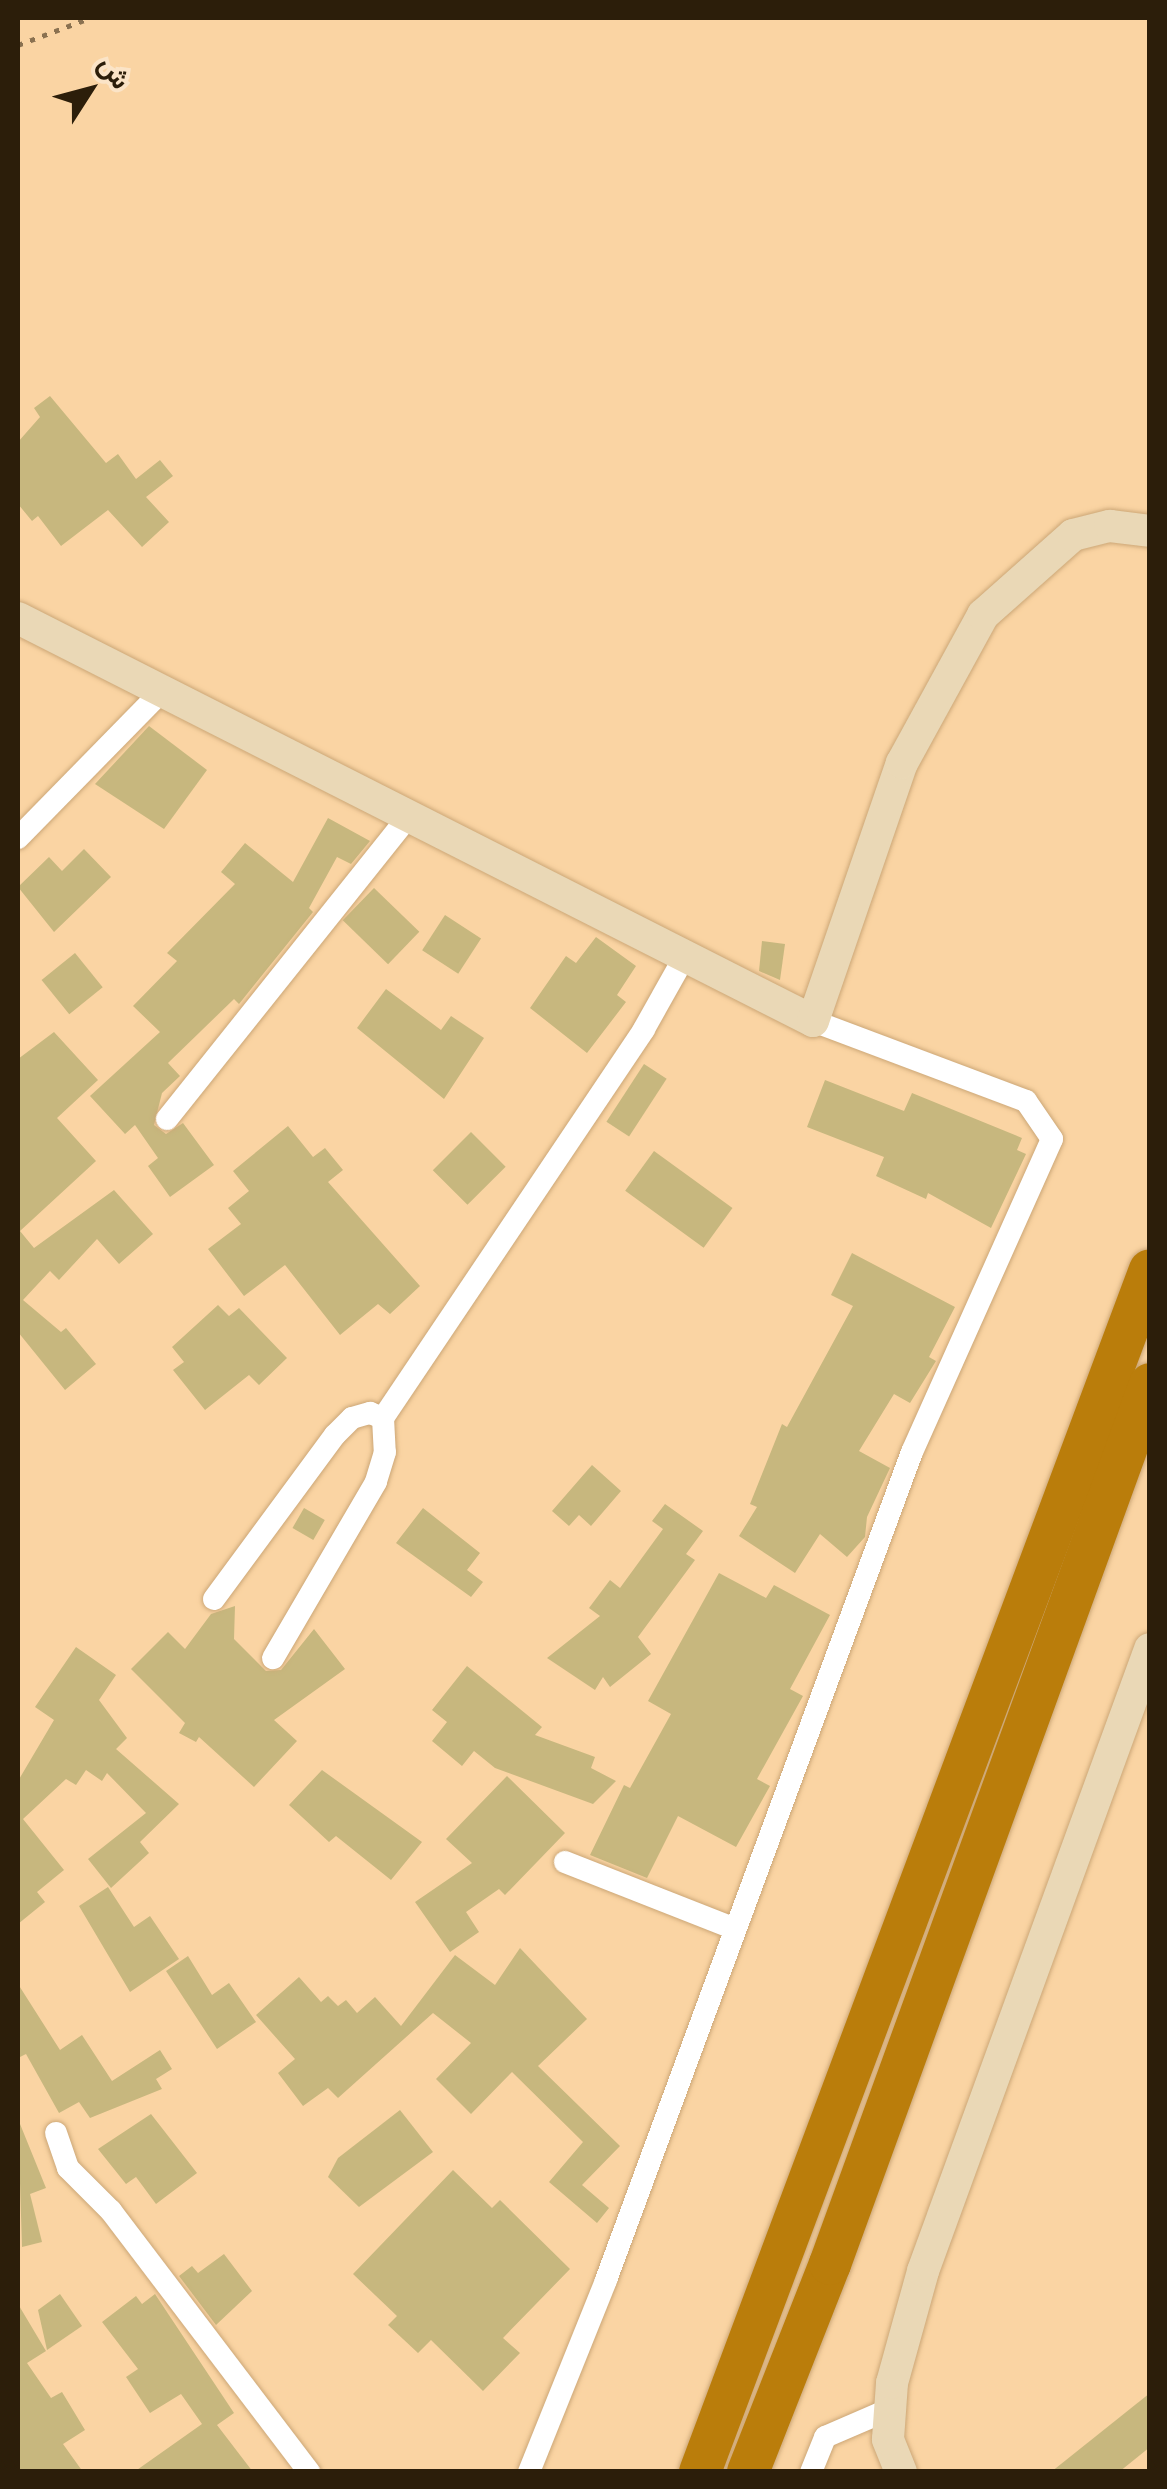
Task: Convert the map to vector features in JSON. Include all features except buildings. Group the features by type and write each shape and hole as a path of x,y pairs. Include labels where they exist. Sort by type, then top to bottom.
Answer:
{"highway":[{"path":"700,2472 1150,1270"},
{"path":"748,2472 830,2264 1150,1384"}],"street":[{"path":"813,1021 902,763 983,616 1034,564 1072,535 1110,526 1150,531"},
{"path":"18,618 813,1021 1026,1102 1052,1139 912,1452 529,2472"},
{"path":"18,838 162,690"},
{"path":"167,1118 409,816"},
{"path":"273,1658 376,1482 386,1452 383,1418 644,1029 685,956"},
{"path":"214,1599 334,1435 352,1418 370,1412 383,1418"},
{"path":"901,2472 888,2439 890,2408 923,2271 1150,1649"},
{"path":"566,1862 735,1928"},
{"path":"56,2133 68,2168 111,2211 309,2472"},
{"path":"811,2472 825,2437 890,2408"}],"path":[{"path":"18,44 90,18"}]}
